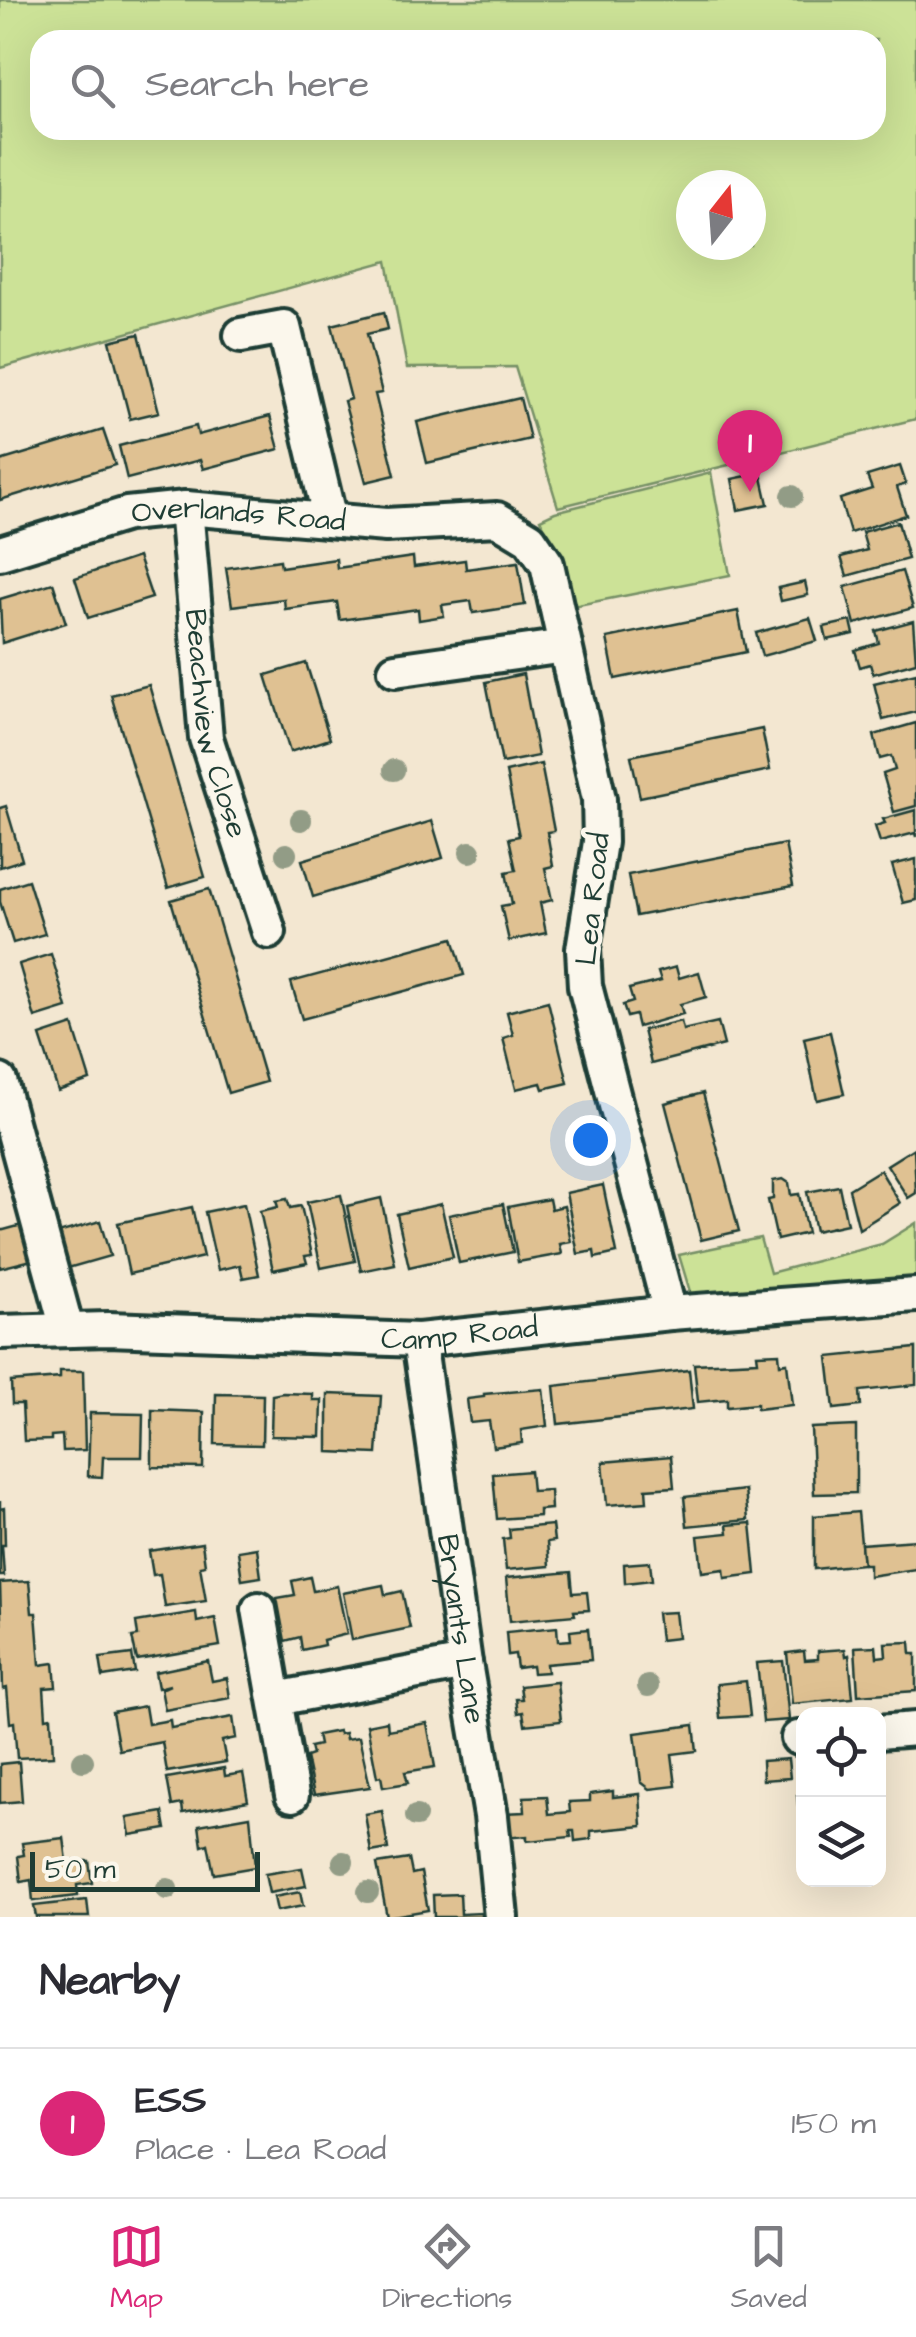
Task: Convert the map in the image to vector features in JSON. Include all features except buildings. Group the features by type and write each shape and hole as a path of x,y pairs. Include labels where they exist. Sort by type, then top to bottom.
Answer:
{"street":[{"path":"241,335 284,328 330,520"},
{"name":"Overlands Road","path":"0,552 127,514 186,508 386,524 483,518"},
{"name":"Beachview Close","path":"186,508 206,738 269,932"},
{"name":"Lea Road","path":"483,518 509,524 540,550 547,564 601,821 582,949 583,974 670,1314"},
{"path":"395,670 565,646"},
{"path":"0,1081 67,1330"},
{"name":"Camp Road","path":"0,1332 67,1330 419,1340 670,1314 916,1295"},
{"name":"Bryants Lane","path":"419,1340 464,1663 492,1816 502,1917"},
{"path":"259,1610 292,1795"},
{"path":"276,1699 464,1663"},
{"path":"886,1731 916,1729"}],"green space":[{"path":"0,0 916,0 916,419 558,507 515,367 407,368 387,261 0,368"},
{"path":"711,473 730,575 568,607 560,555 540,519"},
{"path":"916,1223 916,1279 691,1295 679,1255 760,1238 770,1273 882,1244"}],"place":[{"name":"ESS","path":"750,492"}]}
